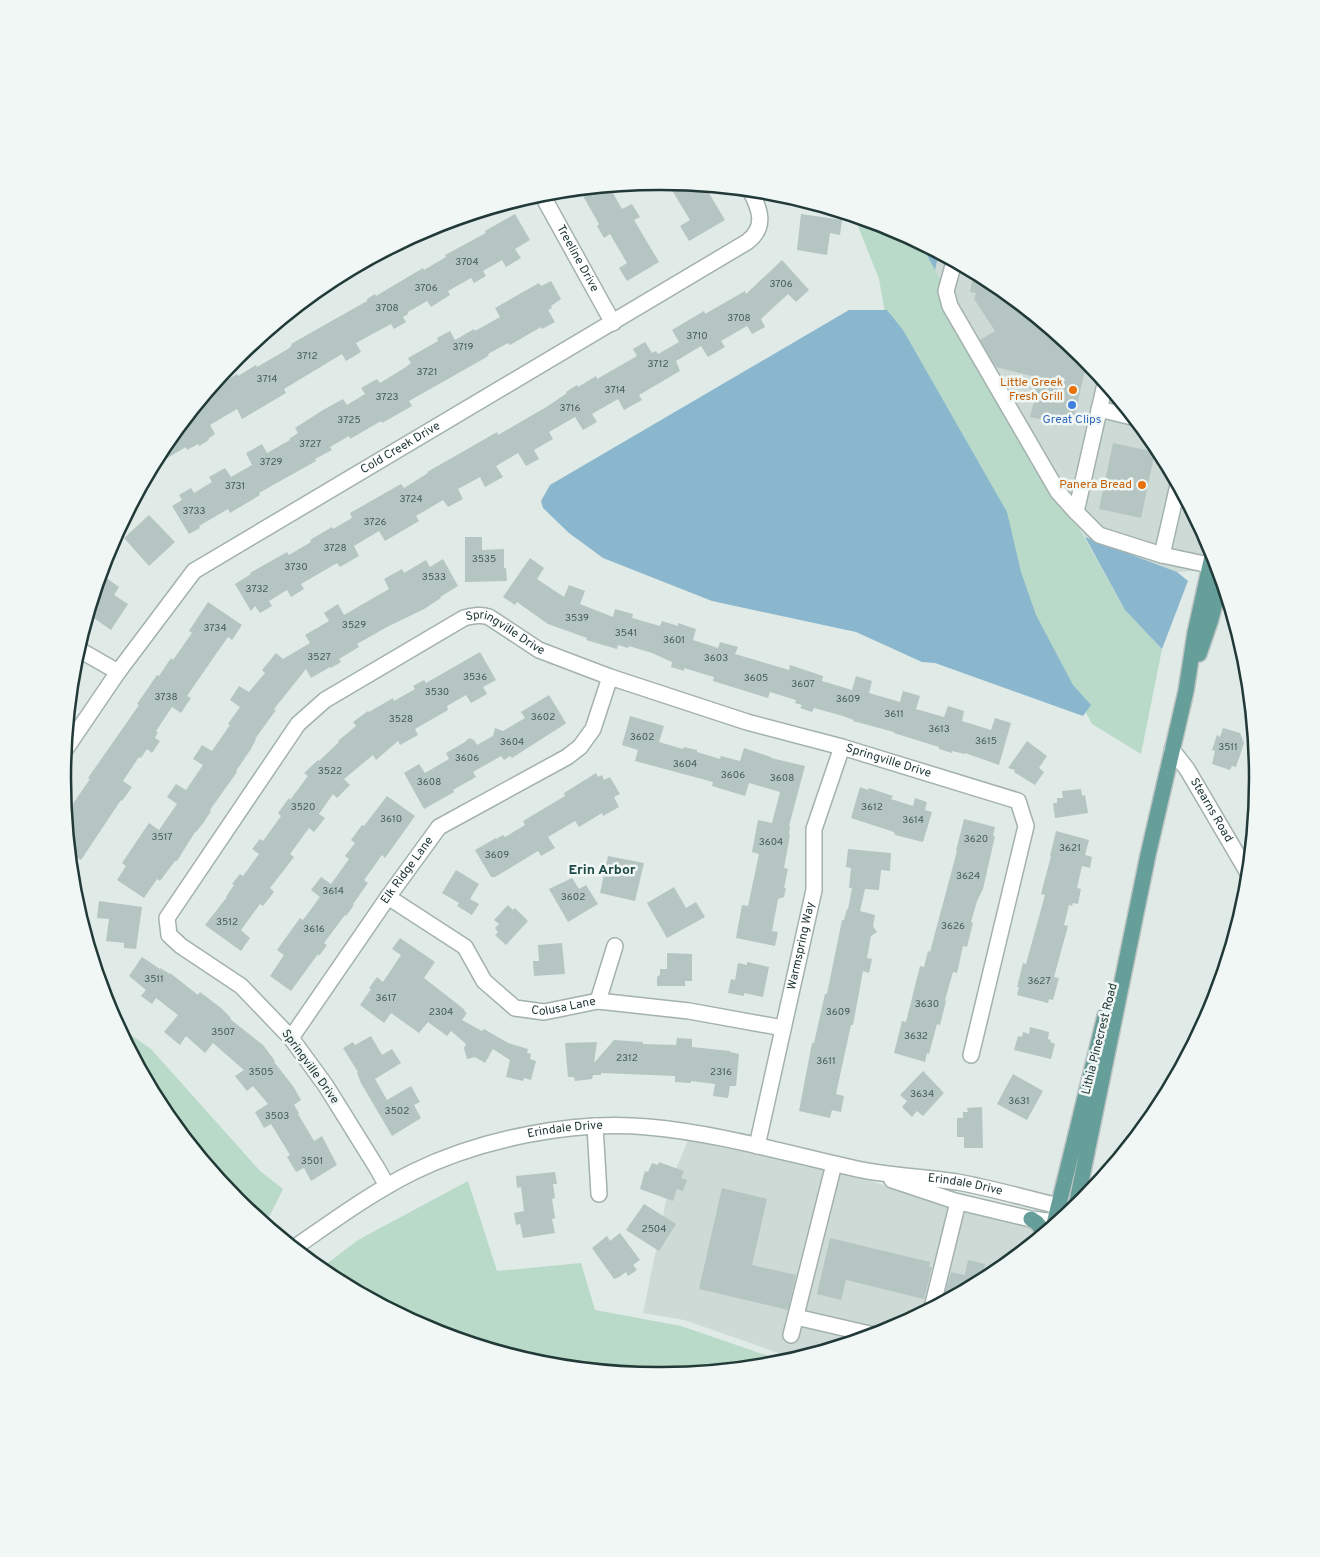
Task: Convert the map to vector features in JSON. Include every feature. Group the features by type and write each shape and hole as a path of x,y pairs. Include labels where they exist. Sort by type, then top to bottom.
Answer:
{"main road":[{"name":"Lithia Pinecrest Road","path":"1079,1192 1148,855 1186,691 1195,633 1209,566"},
{"name":"Lithia Pinecrest Road","path":"1186,691 1211,619 1218,590"},
{"name":"Lithia Pinecrest Road","path":"1058,1212 1108,1004 1148,855"}],"street":[{"name":"Cold Creek Drive","path":"73,738 118,672 194,571 613,323 754,237 760,219 758,207 754,198"},
{"name":"Treeline Drive","path":"545,201 613,323"},
{"path":"952,268 946,291 950,306 1058,492 1099,535 1162,554 1206,558"},
{"path":"1076,512 1103,391"},
{"path":"1099,410 1123,415"},
{"path":"1162,554 1176,495"},
{"name":"Springville Drive","path":"387,1186 326,1086 291,1038 241,986 181,946 169,935 167,918 298,724 325,700 464,618 482,615 489,617 539,650 610,677 747,722 842,747 1018,801 1026,826 971,1054"},
{"path":"85,653 118,672"},
{"name":"Elk Ridge Lane","path":"291,1038 388,897 439,827 566,757 580,747 593,729 610,677"},
{"name":"Warmspring Way","path":"757,1146 814,890 814,829 842,747"},
{"name":"Stearns Road","path":"1172,750 1188,769 1242,863"},
{"name":"Colusa Lane","path":"388,897 465,947 484,982 515,1008 544,1012 598,1001 689,1011 784,1028"},
{"path":"598,1001 615,946"},
{"path":"595,1126 599,1194"},
{"name":"Erindale Drive","path":"300,1244 387,1186 443,1160 482,1146 532,1134 595,1126 637,1126 672,1129 860,1169 958,1182 1051,1218"},
{"path":"791,1335 834,1164"},
{"name":"Erindale Drive","path":"860,1169 958,1202 1031,1219 1049,1220"},
{"path":"934,1299 958,1202"},
{"path":"796,1318 860,1332"}],"shaded area":[{"path":"937,260 987,289 1018,311 1076,362 1103,390 1150,451 1170,484 1188,518 1210,570 1177,572 1085,537 935,270"},
{"path":"688,1140 857,1176 952,1209 1027,1226 1033,1233 987,1268 920,1307 849,1336 782,1354 684,1320 643,1313 669,1186"}],"green space":[{"path":"857,224 926,253 1125,610 1162,649 1141,754 1092,724 1033,613 885,313 879,279"},
{"path":"130,1034 151,1049 260,1171 283,1189 269,1218 217,1167 193,1137 170,1106"},
{"path":"468,1181 497,1271 581,1263 595,1310 681,1326 771,1357 699,1366 621,1366 545,1356 508,1347 471,1336 400,1307 327,1264 358,1240"}],"water":[{"path":"926,253 937,260 935,270"},
{"path":"849,310 887,310 903,330 1007,512 1021,572 1036,615 1073,685 1091,705 1083,716 935,663 922,662 856,632 712,601 603,558 569,533 543,508 541,501 550,485"},
{"path":"1085,537 1177,572 1188,581 1162,649 1125,610"}],"building":[{"path":"672,190 708,192 725,220 689,241 680,226 690,220"},
{"path":"612,192 622,209 632,204 640,217 634,220 659,262 627,281 619,268 627,263 610,234 604,238 597,226 599,224 582,195"},
{"path":"515,214 530,240 515,249 521,258 506,267 502,260 483,271 486,276 474,283 471,278 448,291 450,295 431,307 427,301 403,317 406,322 394,329 391,324 356,343 361,352 346,361 342,354 284,389 286,393 242,419 237,409 210,425 215,434 209,440 187,450 186,447 165,459 193,420 226,380 237,374 238,376 256,365 257,367 288,349 291,344 367,301 367,299 375,294 376,296 423,268 424,270 446,257 445,255 486,233 485,231"},
{"path":"801,214 842,220 840,235 830,233 827,255 797,250"},
{"path":"782,260 809,290 796,302 788,294 761,319 765,327 752,334 747,326 721,341 725,347 708,357 701,346 676,361 680,371 639,395 642,400 624,410 618,399 592,414 597,422 583,430 575,417 549,432 553,439 534,450 539,459 526,466 518,453 496,466 503,477 485,487 480,477 458,489 463,499 448,507 443,500 416,516 419,521 385,541 379,531 354,546 359,556 340,567 337,563 301,584 304,589 291,597 287,590 269,601 272,606 260,613 255,606 251,611 235,584 250,573 287,552 289,555 332,527 333,529 352,518 350,513 401,484 404,488 427,472 497,432 498,435 548,406 577,385 578,387 596,376 597,379 637,356 633,349 645,342 652,353 656,351 658,354 679,342 672,330 704,311 705,314 745,291 746,294"},
{"path":"972,280 987,289 1048,336 1085,371 1072,426 1030,417 1037,390 1033,389 1036,377 996,367 980,340 995,331 974,299 976,293 970,292"},
{"path":"551,281 561,299 548,310 555,322 542,329 541,327 510,345 508,343 488,354 485,358 409,401 412,406 350,439 349,436 330,447 332,450 315,459 316,461 259,493 260,495 230,513 228,509 189,534 172,506 182,500 179,495 191,488 194,493 212,482 209,477 225,468 231,477 252,465 246,453 262,444 267,453 290,440 298,433 295,428 323,410 343,399 347,405 365,394 361,388 377,379 380,383 406,367 411,363 408,358 438,341 437,338 450,331 455,340 474,329 475,331 500,317 495,308 539,283 541,286"},
{"path":"1113,443 1150,451 1154,457 1141,518 1099,509"},
{"path":"149,515 175,542 149,566 124,538"},
{"path":"465,537 482,537 482,550 504,549 504,568 506,568 507,581 465,582"},
{"path":"530,558 544,568 537,579 564,597 569,585 585,591 580,604 613,617 615,609 633,614 632,618 660,626 662,621 678,626 678,623 696,629 693,640 718,648 720,642 738,647 735,654 789,670 790,665 823,676 822,681 852,690 856,676 872,681 869,693 900,702 903,691 920,696 916,709 944,717 948,706 964,711 962,721 991,730 995,718 1011,723 999,765 965,753 952,751 952,753 939,749 939,747 853,721 843,716 814,708 812,712 800,708 802,705 795,703 796,700 770,692 768,698 713,681 714,677 684,668 684,671 671,667 672,662 652,653 629,646 628,648 618,645 617,649 586,640 587,638 548,624 517,602 515,605 503,597"},
{"path":"443,559 458,586 424,609 357,644 359,647 339,659 341,662 331,668 311,678 306,669 274,709 276,710 255,739 237,772 177,861 175,861 160,881 157,879 144,898 117,880 126,866 122,863 149,823 159,830 177,804 167,797 176,784 186,790 203,765 193,759 202,745 212,751 230,725 228,724 240,707 230,700 239,686 249,692 265,673 262,670 276,653 283,659 310,643 305,635 329,621 324,613 338,604 344,615 389,589 384,579 402,569 404,573 426,560 430,567"},
{"path":"106,578 119,587 114,595 128,604 111,630 93,618"},
{"path":"208,602 242,625 232,640 228,637 218,651 187,696 191,698 181,713 172,707 156,731 158,732 155,738 160,741 152,753 147,749 141,758 139,757 123,781 132,787 121,800 81,860 76,855 72,804 157,675 159,676 171,658 173,660 192,633 189,631"},
{"path":"480,652 496,680 483,687 487,694 471,703 466,695 447,706 448,710 415,729 418,735 400,745 398,741 376,760 373,755 344,779 350,785 337,798 333,794 319,814 325,818 314,832 309,828 290,854 294,857 270,888 274,892 263,906 260,904 241,930 250,938 241,951 205,925 227,897 234,885 232,884 240,874 243,876 259,854 252,849 260,839 263,841 281,816 278,813 308,776 304,773 356,726 353,722 368,711 393,698 394,701 415,689 413,686 424,680 426,683"},
{"path":"549,695 565,724 512,758 510,756 504,760 501,756 473,772 476,777 424,809 404,773 419,764 425,773 449,759 446,753 469,738 474,740 477,745 493,736 495,728 503,731 525,718 521,712"},
{"path":"630,716 664,726 659,742 683,749 684,747 697,750 697,752 720,759 721,756 740,761 744,748 771,758 805,766 789,826 790,835 784,868 788,869 784,888 786,888 784,897 778,899 772,931 778,932 775,946 736,938 742,905 748,906 759,854 752,852 758,820 772,823 780,792 749,783 745,796 712,786 713,782 635,761 638,750 622,745"},
{"path":"1223,728 1240,733 1244,743 1236,767 1232,766 1230,770 1212,764 1215,751 1212,750 1217,735 1220,737"},
{"path":"1027,741 1047,756 1039,768 1044,772 1035,785 1014,772 1015,770 1008,768"},
{"path":"596,773 598,777 602,775 604,780 610,777 620,794 614,797 619,807 603,816 602,813 579,827 575,821 548,837 555,848 541,856 538,851 495,877 491,877 475,850 496,838 503,835 505,837 525,825 523,821 565,796 564,793"},
{"path":"860,787 893,796 891,799 913,806 915,798 927,802 925,810 932,812 923,842 895,835 894,832 851,818"},
{"path":"1081,789 1082,796 1085,795 1088,813 1055,818 1053,803 1057,803 1057,798 1063,798 1062,791"},
{"path":"387,796 415,816 385,858 382,855 364,880 368,883 354,905 324,943 327,945 319,956 318,954 291,991 270,976 284,955 277,950 300,918 303,920 320,897 311,890 321,877 331,884 349,859 345,856 355,843 351,840"},
{"path":"964,819 995,827 993,836 995,836 983,889 977,901 971,922 973,923 967,947 963,946 957,973 953,972 940,1025 937,1024 925,1062 894,1053 902,1021 906,1022 920,966 924,967 928,951 930,952"},
{"path":"1056,831 1089,840 1085,855 1092,857 1090,868 1082,866 1077,888 1081,889 1078,904 1073,903 1072,906 1069,905 1064,925 1068,926 1054,977 1059,978 1053,1000 1049,999 1048,1003 1017,995 1019,987 1017,987 1023,963 1026,964 1045,895 1041,894"},
{"path":"848,849 891,853 890,871 881,870 879,890 865,889 860,911 875,915 873,926 877,932 871,936 867,958 872,959 869,973 863,971 853,1025 851,1025 836,1094 844,1096 841,1112 832,1110 830,1118 799,1111 812,1043 814,1043 825,994 827,994 842,920 844,920 848,909 852,888 849,888 851,868 846,867"},
{"path":"608,856 644,863 635,901 600,893"},
{"path":"456,870 479,884 470,899 479,904 472,915 457,906 459,903 442,893"},
{"path":"572,878 579,889 586,885 598,904 568,922 549,889"},
{"path":"674,887 686,908 696,902 705,917 667,938 647,903"},
{"path":"99,901 142,907 136,949 124,948 124,943 106,941 109,919 97,918"},
{"path":"508,905 513,910 515,908 528,921 506,945 495,935 498,932 495,928 499,924 494,920"},
{"path":"400,938 435,962 424,978 465,1010 467,1013 462,1020 482,1031 484,1029 508,1043 528,1049 527,1053 531,1054 530,1059 536,1061 531,1080 524,1078 523,1081 506,1077 510,1060 493,1049 485,1063 475,1057 467,1059 464,1048 466,1044 451,1031 447,1036 428,1022 419,1033 391,1013 384,1023 360,1005 377,977 383,982 401,955 392,949"},
{"path":"562,943 565,974 534,976 533,961 539,961 538,945"},
{"path":"667,953 692,954 692,981 685,981 685,986 657,986 657,977 660,975 660,969 667,969"},
{"path":"142,957 170,973 198,995 200,992 263,1045 301,1100 294,1105 314,1141 322,1136 337,1165 311,1181 304,1168 296,1172 287,1157 290,1155 271,1124 264,1128 255,1112 268,1104 253,1086 247,1091 235,1076 244,1070 213,1043 205,1053 186,1036 180,1045 164,1032 178,1015 156,998 152,1004 141,996 146,990 129,976"},
{"path":"747,962 769,967 763,997 744,993 744,996 728,993 731,979 735,980 738,963 747,965"},
{"path":"1030,1027 1049,1032 1048,1039 1055,1044 1051,1059 1014,1050 1018,1036 1022,1037 1023,1032 1029,1034"},
{"path":"371,1036 382,1055 392,1049 401,1063 375,1079 387,1100 411,1086 420,1102 414,1105 421,1118 392,1136 343,1048 353,1042 355,1045"},
{"path":"677,1038 692,1039 692,1047 730,1051 739,1054 736,1086 730,1086 728,1098 713,1096 715,1084 691,1081 691,1083 675,1082 675,1076 601,1073 601,1075 593,1075 592,1079 575,1081 574,1077 568,1077 565,1043 597,1042 594,1063 614,1040 643,1042 643,1044 676,1045"},
{"path":"923,1071 944,1093 923,1116 917,1111 912,1117 902,1107 907,1101 900,1095"},
{"path":"1013,1074 1043,1091 1027,1120 997,1104"},
{"path":"982,1107 983,1148 964,1148 964,1137 957,1137 957,1118 963,1118 963,1112 968,1112 967,1108"},
{"path":"659,1162 684,1171 681,1178 687,1180 683,1191 677,1189 673,1201 640,1189 645,1171 648,1172 652,1163 658,1165"},
{"path":"555,1172 557,1184 553,1184 555,1198 552,1199 555,1218 552,1219 555,1233 523,1238 520,1224 516,1225 514,1213 524,1211 521,1187 517,1188 516,1176"},
{"path":"722,1188 767,1199 752,1265 796,1275 788,1310 699,1289"},
{"path":"644,1204 676,1224 659,1251 626,1230"},
{"path":"620,1233 640,1260 633,1265 637,1270 628,1276 626,1272 614,1279 592,1248 607,1236 610,1241"},
{"path":"830,1238 930,1262 929,1267 932,1267 924,1299 846,1280 841,1300 817,1294"},
{"path":"968,1260 985,1264 984,1270 945,1293 951,1272 965,1275"}],"place":[{"name":"Little Greek Fresh Grill","path":"1073,390"},
{"name":"Great Clips","path":"1072,405"},
{"name":"Panera Bread","path":"1142,485"}],"district":[{"name":"Erin Arbor","path":"602,870"}]}
